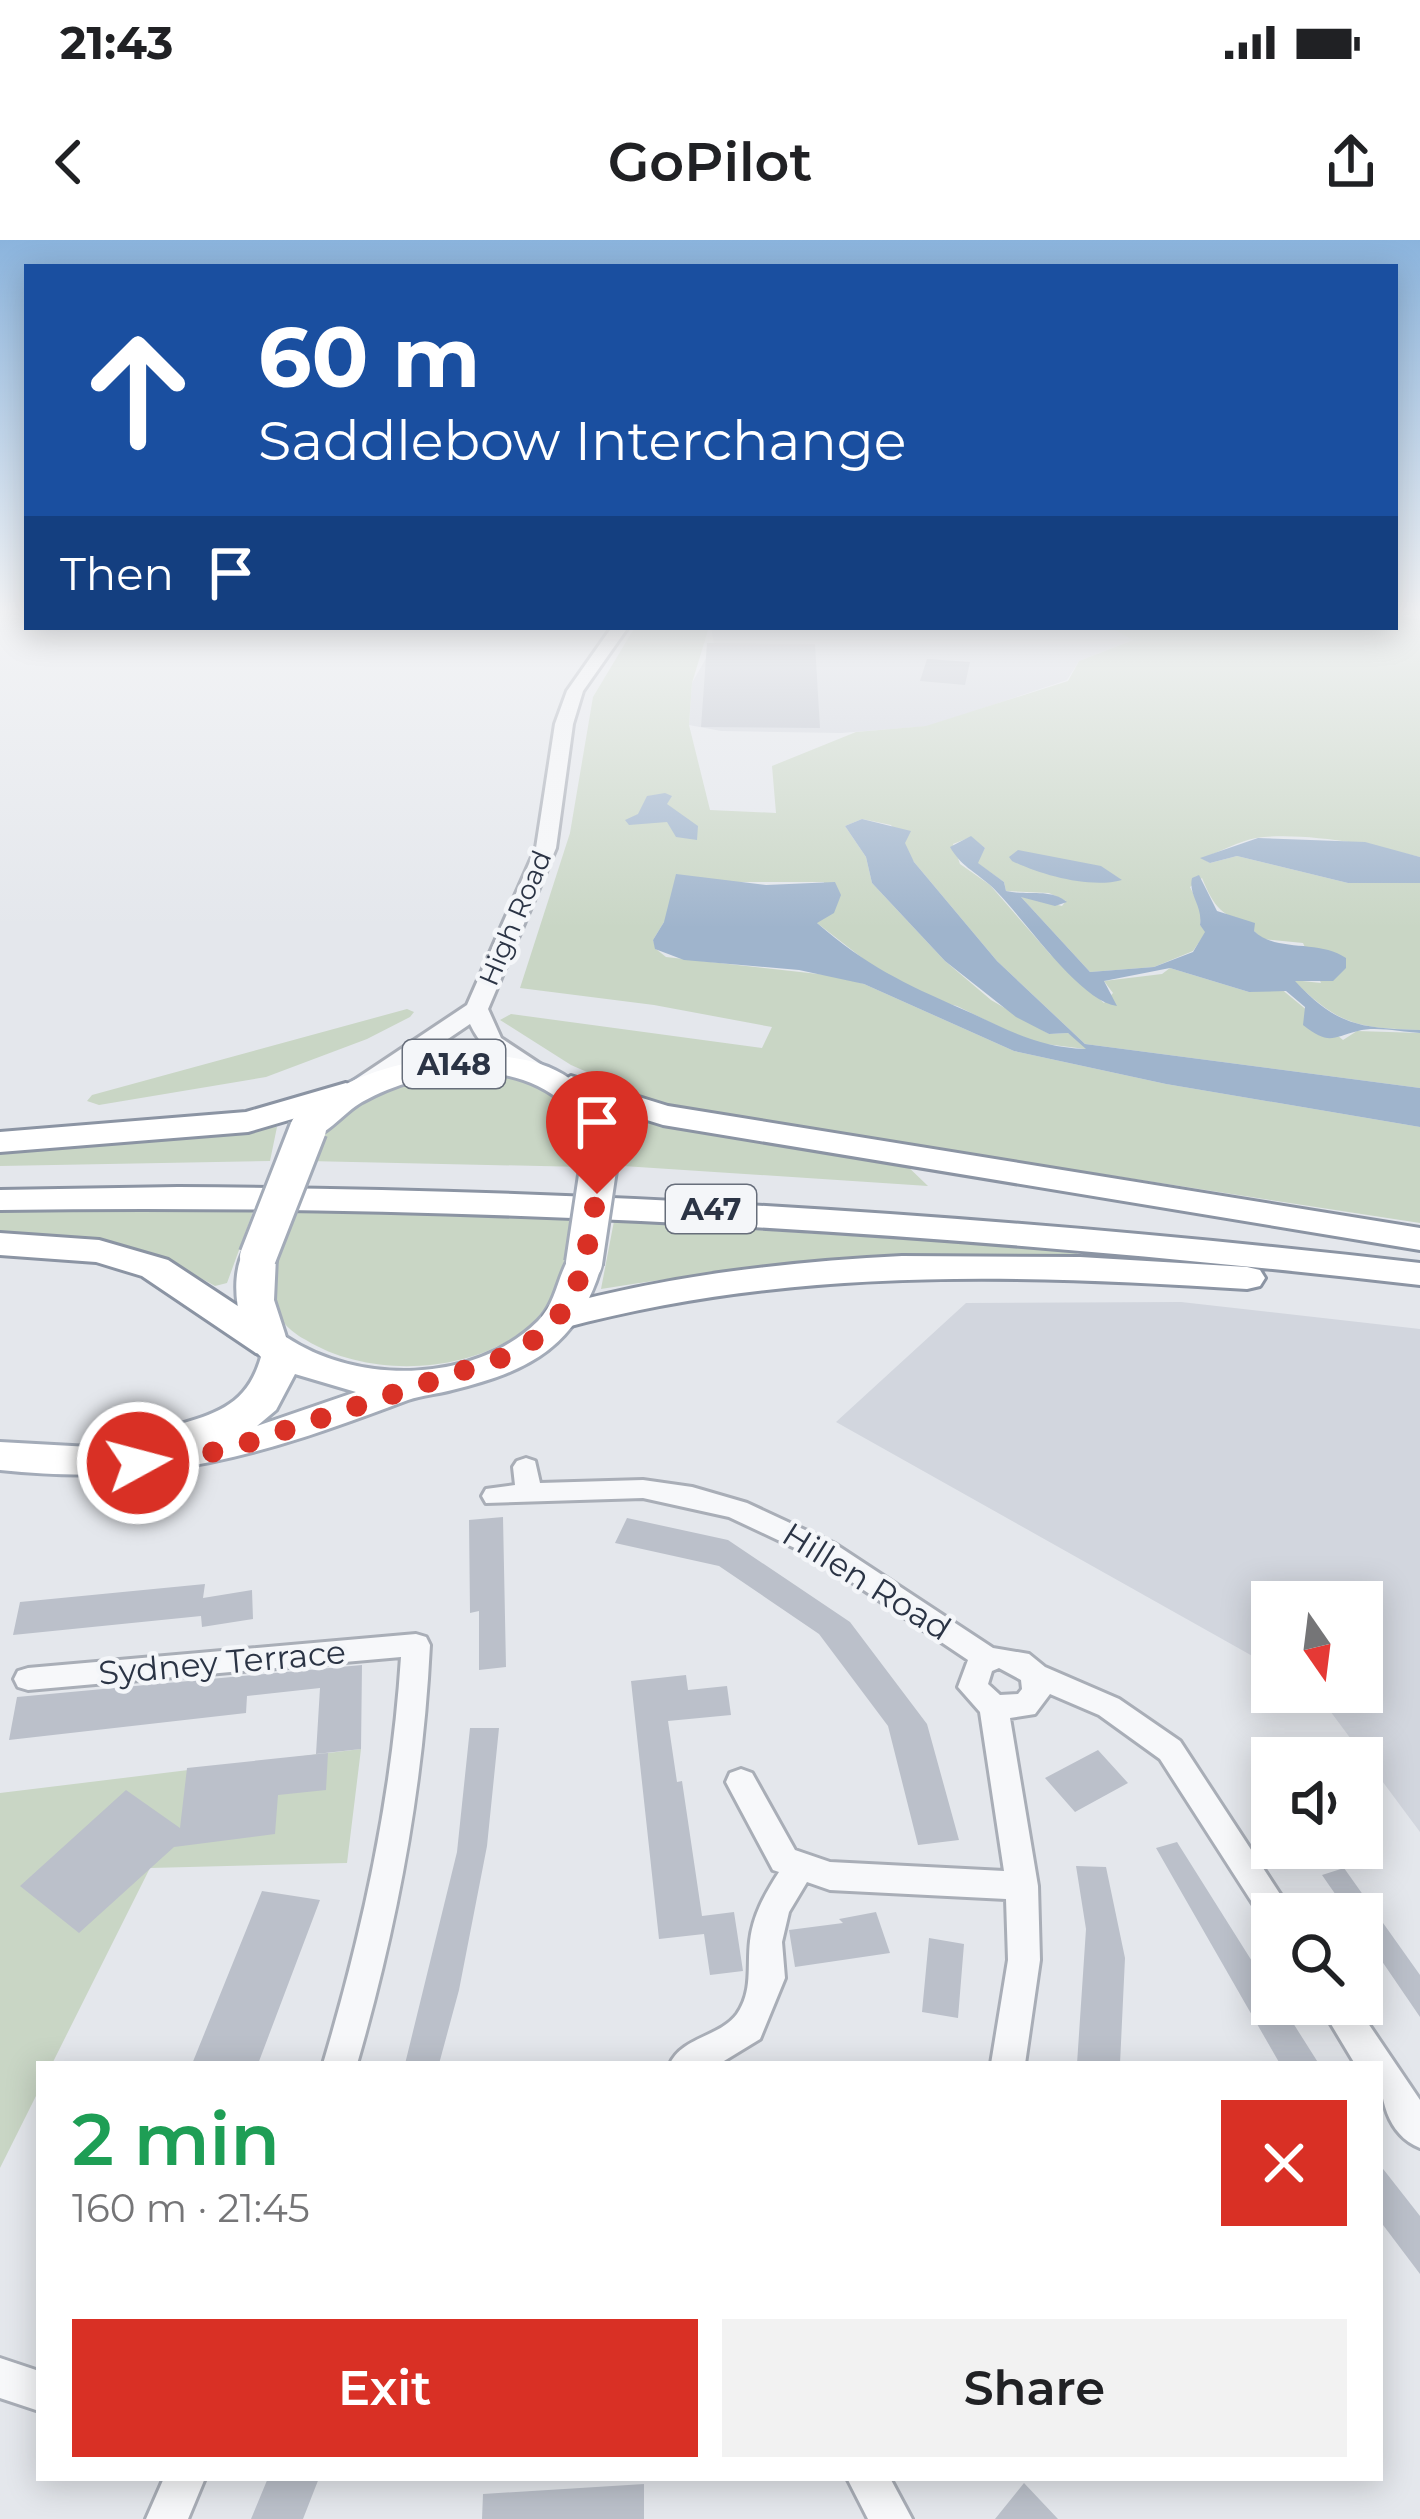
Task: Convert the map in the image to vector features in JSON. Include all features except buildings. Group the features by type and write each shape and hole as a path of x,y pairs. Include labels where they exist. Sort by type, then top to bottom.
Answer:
{"main road":[{"name":"A148","path":"275,1349 255,1300 258,1257 308,1129 354,1090 417,1069 455,1064 511,1067 559,1081"},
{"path":"0,1456 138,1463 226,1450 349,1411 406,1386 479,1369 547,1333 563,1316 584,1263 604,1136 597,1118 559,1081"},
{"path":"559,1081 663,1114 1420,1239"},
{"path":"0,1142 248,1122 354,1090"},
{"name":"A47","path":"0,1179 310,1175 759,1189 1153,1220 1420,1251"},
{"name":"A47","path":"0,1200 326,1197 742,1210 1201,1247 1420,1274"},
{"path":"0,1244 99,1251 155,1268 275,1349 352,1376 406,1386"},
{"name":"A47","path":"563,1316 643,1293 810,1274 908,1269 1113,1269 1420,1290"},
{"path":"74,1461 236,1420 272,1390 275,1349"}],"street":[{"name":"High Road","path":"559,1081 495,1048 482,1034 483,996 546,848 567,715"},
{"name":"High Road","path":"354,1090 483,996"},
{"name":"Hillen Road","path":"495,1496 527,1480 647,1490 765,1518 845,1562 988,1659 1019,1661 1034,1675 1109,1707 1170,1750 1263,1893"},
{"name":"Sydney Terrace","path":"28,1679 416,1645 412,1736 397,1850 341,2061"},
{"name":"Hillen Road","path":"988,1659 974,1670 972,1687 994,1707"},
{"path":"1008,2061 1024,1960 1022,1886 994,1707 1016,1709 1033,1700 1034,1675"},
{"path":"741,1782 784,1860 800,1866 830,1876 1022,1886"},
{"path":"691,2061 748,2028 768,1978 766,1942 773,1908 800,1866"},
{"path":"1350,2025 1373,2061"},
{"path":"1383,2076 1420,2130"},
{"path":"0,2378 36,2390"},
{"path":"167,2519 184,2481"},
{"path":"869,2481 891,2519"}],"shaded area":[{"path":"690,715 962,715 930,726 841,733 721,731 689,725"},
{"path":"1181,1302 1420,1329 1420,1832 1383,1782 1383,1737 1349,1737 1332,1713 1383,1713 1383,1581 1251,1581 1251,1655 836,1422 966,1303"}],"green space":[{"path":"590,715 690,715 710,810 776,813 772,766 856,732 926,726 960,715 1420,715 1420,857 1338,840 1274,836 1202,858 1210,863 1237,856 1348,883 1420,883 1420,1030 1364,1025 1323,1007 1293,980 1321,983 1303,943 1262,939 1254,923 1220,910 1202,878 1190,887 1206,932 1193,951 1154,967 1090,972 1020,896 1062,906 1066,901 1049,893 1006,891 1004,882 977,863 985,848 971,837 953,844 960,864 990,885 1050,954 1104,1003 1113,993 1104,981 1162,974 1170,968 1249,992 1280,988 1343,1040 1357,1031 1420,1033 1420,1088 1085,1044 997,961 914,862 891,825 862,819 845,826 866,857 872,883 945,961 991,1000 1049,1034 1068,1033 1093,1050 1030,1042 879,971 817,923 824,882 740,882 664,922 653,940 666,957 836,976 864,984 1014,1051 1166,1084 1420,1127 1420,1223 667,1107 571,1065 500,1020 511,1014 762,1048 772,1027 654,1005 520,988 570,833"},
{"path":"407,1009 414,1012 410,1017 367,1039 266,1077 99,1105 87,1101 92,1095"},
{"path":"462,1073 511,1078 548,1092 572,1119 584,1167 308,1161 341,1111 391,1086"},
{"path":"633,1120 902,1161 928,1186 623,1166"},
{"path":"277,1127 270,1161 0,1166 0,1151"},
{"path":"254,1209 227,1283 215,1286 162,1261 111,1246 0,1235 0,1212"},
{"path":"294,1209 574,1216 556,1288 531,1324 481,1354 421,1366 390,1366 331,1353 280,1318 273,1284"},
{"path":"614,1221 1073,1250 1083,1259 841,1261 601,1289"},
{"path":"361,1749 347,1863 150,1868 54,2061 36,2061 36,2096 0,2168 0,1793"}],"water":[{"path":"647,796 672,796 667,804 698,826 697,840 676,837 667,822 629,825 625,820 638,814"},
{"path":"862,819 911,831 905,843 914,862 997,961 1085,1044 1420,1088 1420,1127 1166,1084 1014,1051 864,984 799,970 684,960 655,949 653,940 664,922 676,874 766,885 835,882 841,895 834,913 817,923 869,962 1022,1036 1086,1049 1068,1033 1049,1034 1016,1017 945,961 872,883 866,857 845,826"},
{"path":"971,836 985,848 978,863 1004,882 1006,891 1046,894 1067,902 1055,906 1021,897 1090,972 1154,967 1193,952 1205,932 1191,884 1199,875 1217,911 1255,923 1254,931 1263,938 1346,958 1346,968 1333,981 1295,981 1324,1007 1351,1022 1420,1033 1372,1029 1325,1038 1303,1025 1305,1007 1286,991 1249,992 1170,968 1104,981 1117,1006 1102,1000 1068,973 990,885 954,854 950,847"},
{"path":"1258,838 1365,842 1420,857 1420,883 1348,883 1237,856 1210,863 1200,858"},
{"path":"1018,850 1101,866 1122,880 1095,883 1051,876 1012,861 1009,857"}],"route":[{"path":"138,1463 226,1450 513,1354 547,1333 563,1316 580,1278 597,1194"}]}
